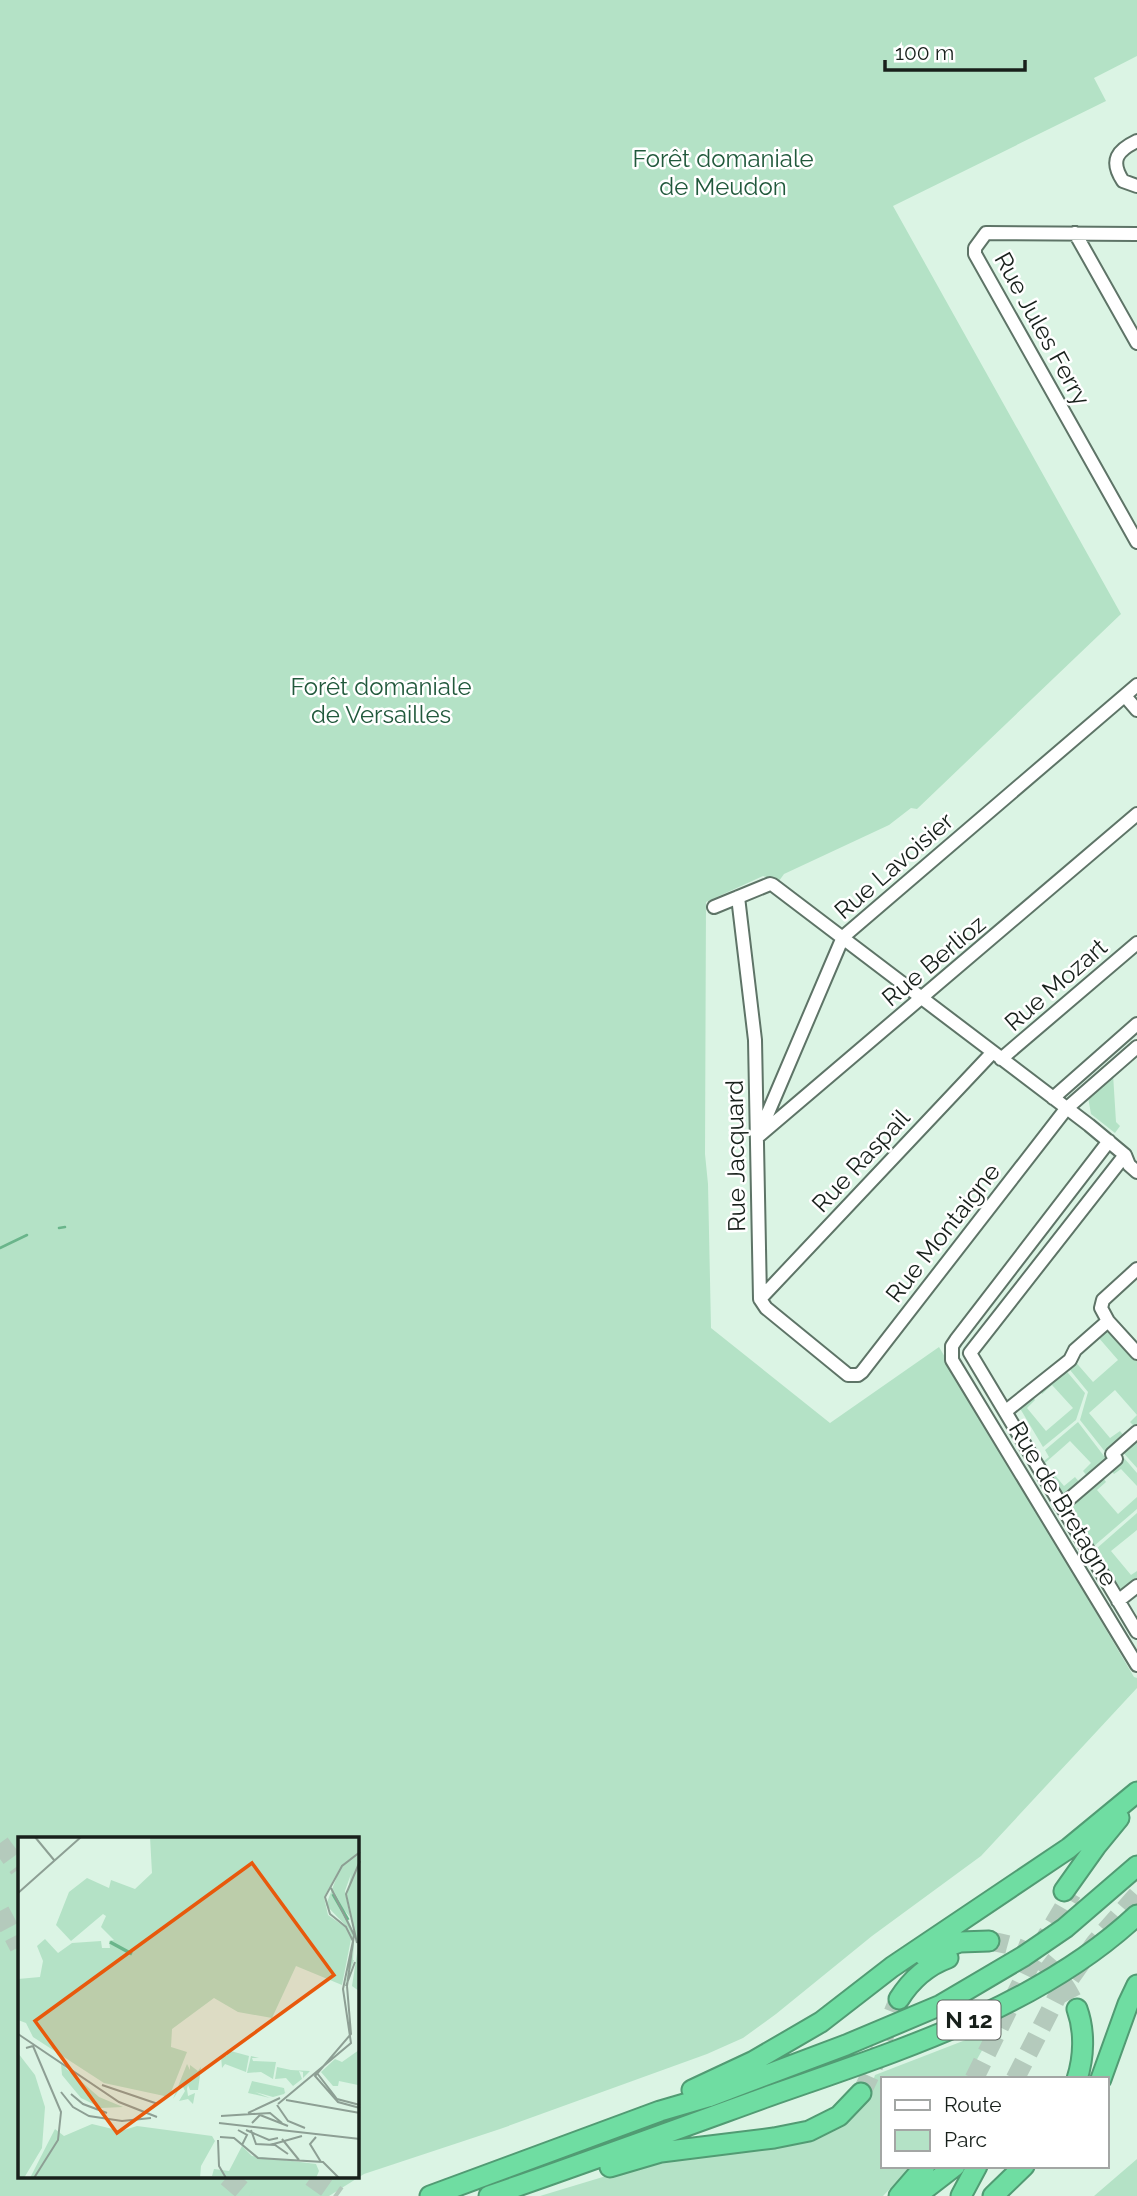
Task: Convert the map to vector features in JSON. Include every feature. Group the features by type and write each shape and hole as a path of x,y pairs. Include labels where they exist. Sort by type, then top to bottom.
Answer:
{"highway":[{"path":"821,2022 892,1967 1069,1848 1137,1792"},
{"path":"1137,1799 1096,1846 1068,1892 1137,1814"},
{"name":"N 12","path":"430,2196 660,2111 708,2097 942,2005 1065,1928 1137,1866"},
{"name":"N 12","path":"489,2196 942,2033 1025,1993 1082,1959 1134,1922"},
{"path":"660,2111 672,2099 754,2061 821,2022 922,1956 960,1942 986,1947 933,1964 913,1980 899,1999"},
{"path":"1102,2077 1137,1985"},
{"path":"1065,2077 1071,2054 1072,2011 1083,2037 1082,2064 1078,2077"},
{"path":"592,2161 601,2170 661,2152 800,2133 820,2127 839,2116 861,2093"},
{"path":"899,2196 923,2168"},
{"path":"916,2196 952,2168"},
{"path":"961,2196 976,2168"},
{"path":"991,2196 1014,2168"},
{"path":"991,2196 1022,2168"}],"street":[{"path":"1137,141 1118,153 1116,164 1123,181 1137,186"},
{"name":"Rue Jules Ferry","path":"1137,234 986,233 975,248 975,254 1137,542"},
{"path":"1075,233 1137,343"},
{"name":"Rue Lavoisier","path":"757,1138 843,937 1137,685"},
{"path":"1125,696 1137,710"},
{"name":"Rue Berlioz","path":"757,1138 1137,814"},
{"path":"714,907 773,885 1131,1157"},
{"name":"Rue Jacquard","path":"738,897 755,1040 760,1299"},
{"name":"Rue Mozart","path":"997,1055 1137,943"},
{"path":"1053,1098 1137,1024"},
{"name":"Rue Montaigne","path":"760,1299 766,1308 848,1375 858,1375 1066,1109 1137,1047"},
{"name":"Rue Raspail","path":"760,1299 997,1055"},
{"path":"1109,1141 956,1340 951,1354 954,1363 970,1353 1131,1157"},
{"path":"1131,1157 1129,1165 1137,1172"},
{"path":"1137,1269 1103,1300 1101,1308 1108,1321 1137,1353"},
{"path":"1006,1411 1070,1360 1075,1350 1108,1321"},
{"name":"Rue de Bretagne","path":"956,1340 970,1353 1006,1411 1137,1632"},
{"name":"Rue de Bretagne","path":"954,1363 1137,1665"},
{"path":"1061,1506 1116,1460 1112,1454 1137,1433"},
{"path":"1118,1601 1137,1586"}],"green space":[{"name":"Forêt domaniale de Versailles","path":"0,0 1137,0 1137,56 1094,78 1106,101 893,206 1121,614 917,809 911,808 889,825 784,874 779,881 763,876 706,902 705,1154 711,1328 830,1423 939,1347 1137,1678 1137,1688 981,1856 872,1936 743,2038 707,2054 359,2177 359,1837 18,1837 18,2178 358,2178 329,2196 0,2196"},
{"path":"1113,1074 1116,1122 1120,1126 1115,1133 1091,1114 1088,1097"},
{"path":"1108,1323 1137,1356 1137,1415 1115,1390 1089,1413 1110,1438 1120,1431 1125,1437 1106,1453 1080,1420 1088,1392 1066,1365 1073,1359 1093,1382 1118,1360 1098,1337"},
{"path":"1063,1367 1085,1393 1076,1420 1043,1447 1018,1405 1031,1394 1035,1400 1027,1408 1046,1431 1073,1408 1052,1385 1042,1394 1038,1388"},
{"path":"1137,1415 1137,1427 1136,1428 1130,1422"},
{"path":"1078,1422 1107,1460 1088,1477 1083,1471 1091,1463 1070,1441 1045,1463 1064,1486 1075,1477 1081,1484 1062,1499 1040,1464 1049,1457 1045,1450"},
{"path":"1137,1435 1137,1468 1120,1449"},
{"path":"1118,1451 1137,1473 1137,1486 1121,1469 1114,1474 1109,1468"},
{"path":"1101,1475 1106,1482 1097,1490 1118,1514 1137,1497 1137,1509 1094,1546 1068,1503"},
{"path":"1137,1513 1137,1530 1111,1551 1131,1575 1137,1571 1137,1579 1119,1595 1101,1565 1104,1562 1096,1549"},
{"path":"994,2029 967,2077 881,2077 881,2168 910,2168 883,2196 540,2196 659,2160 788,2144 870,2090 875,2075"},
{"path":"1137,2159 1137,2196 1094,2196"}],"waterway":[{"path":"59,1228 65,1227"},
{"path":"0,1248 27,1235"}],"tunnel":[{"path":"0,1843 18,1868"},
{"path":"975,2077 1033,1959 1072,1893"},
{"path":"1016,2077 1057,1997 1095,1943 1137,1895"},
{"path":"0,1911 18,1945"},
{"path":"989,1941 1019,1948 1043,1962 1062,1982 1077,2009"},
{"path":"861,2093 899,1999"},
{"path":"228,2178 249,2196"},
{"path":"312,2178 338,2196"}],"park label":[{"name":"Forêt domaniale de Meudon","path":"723,173"}]}
